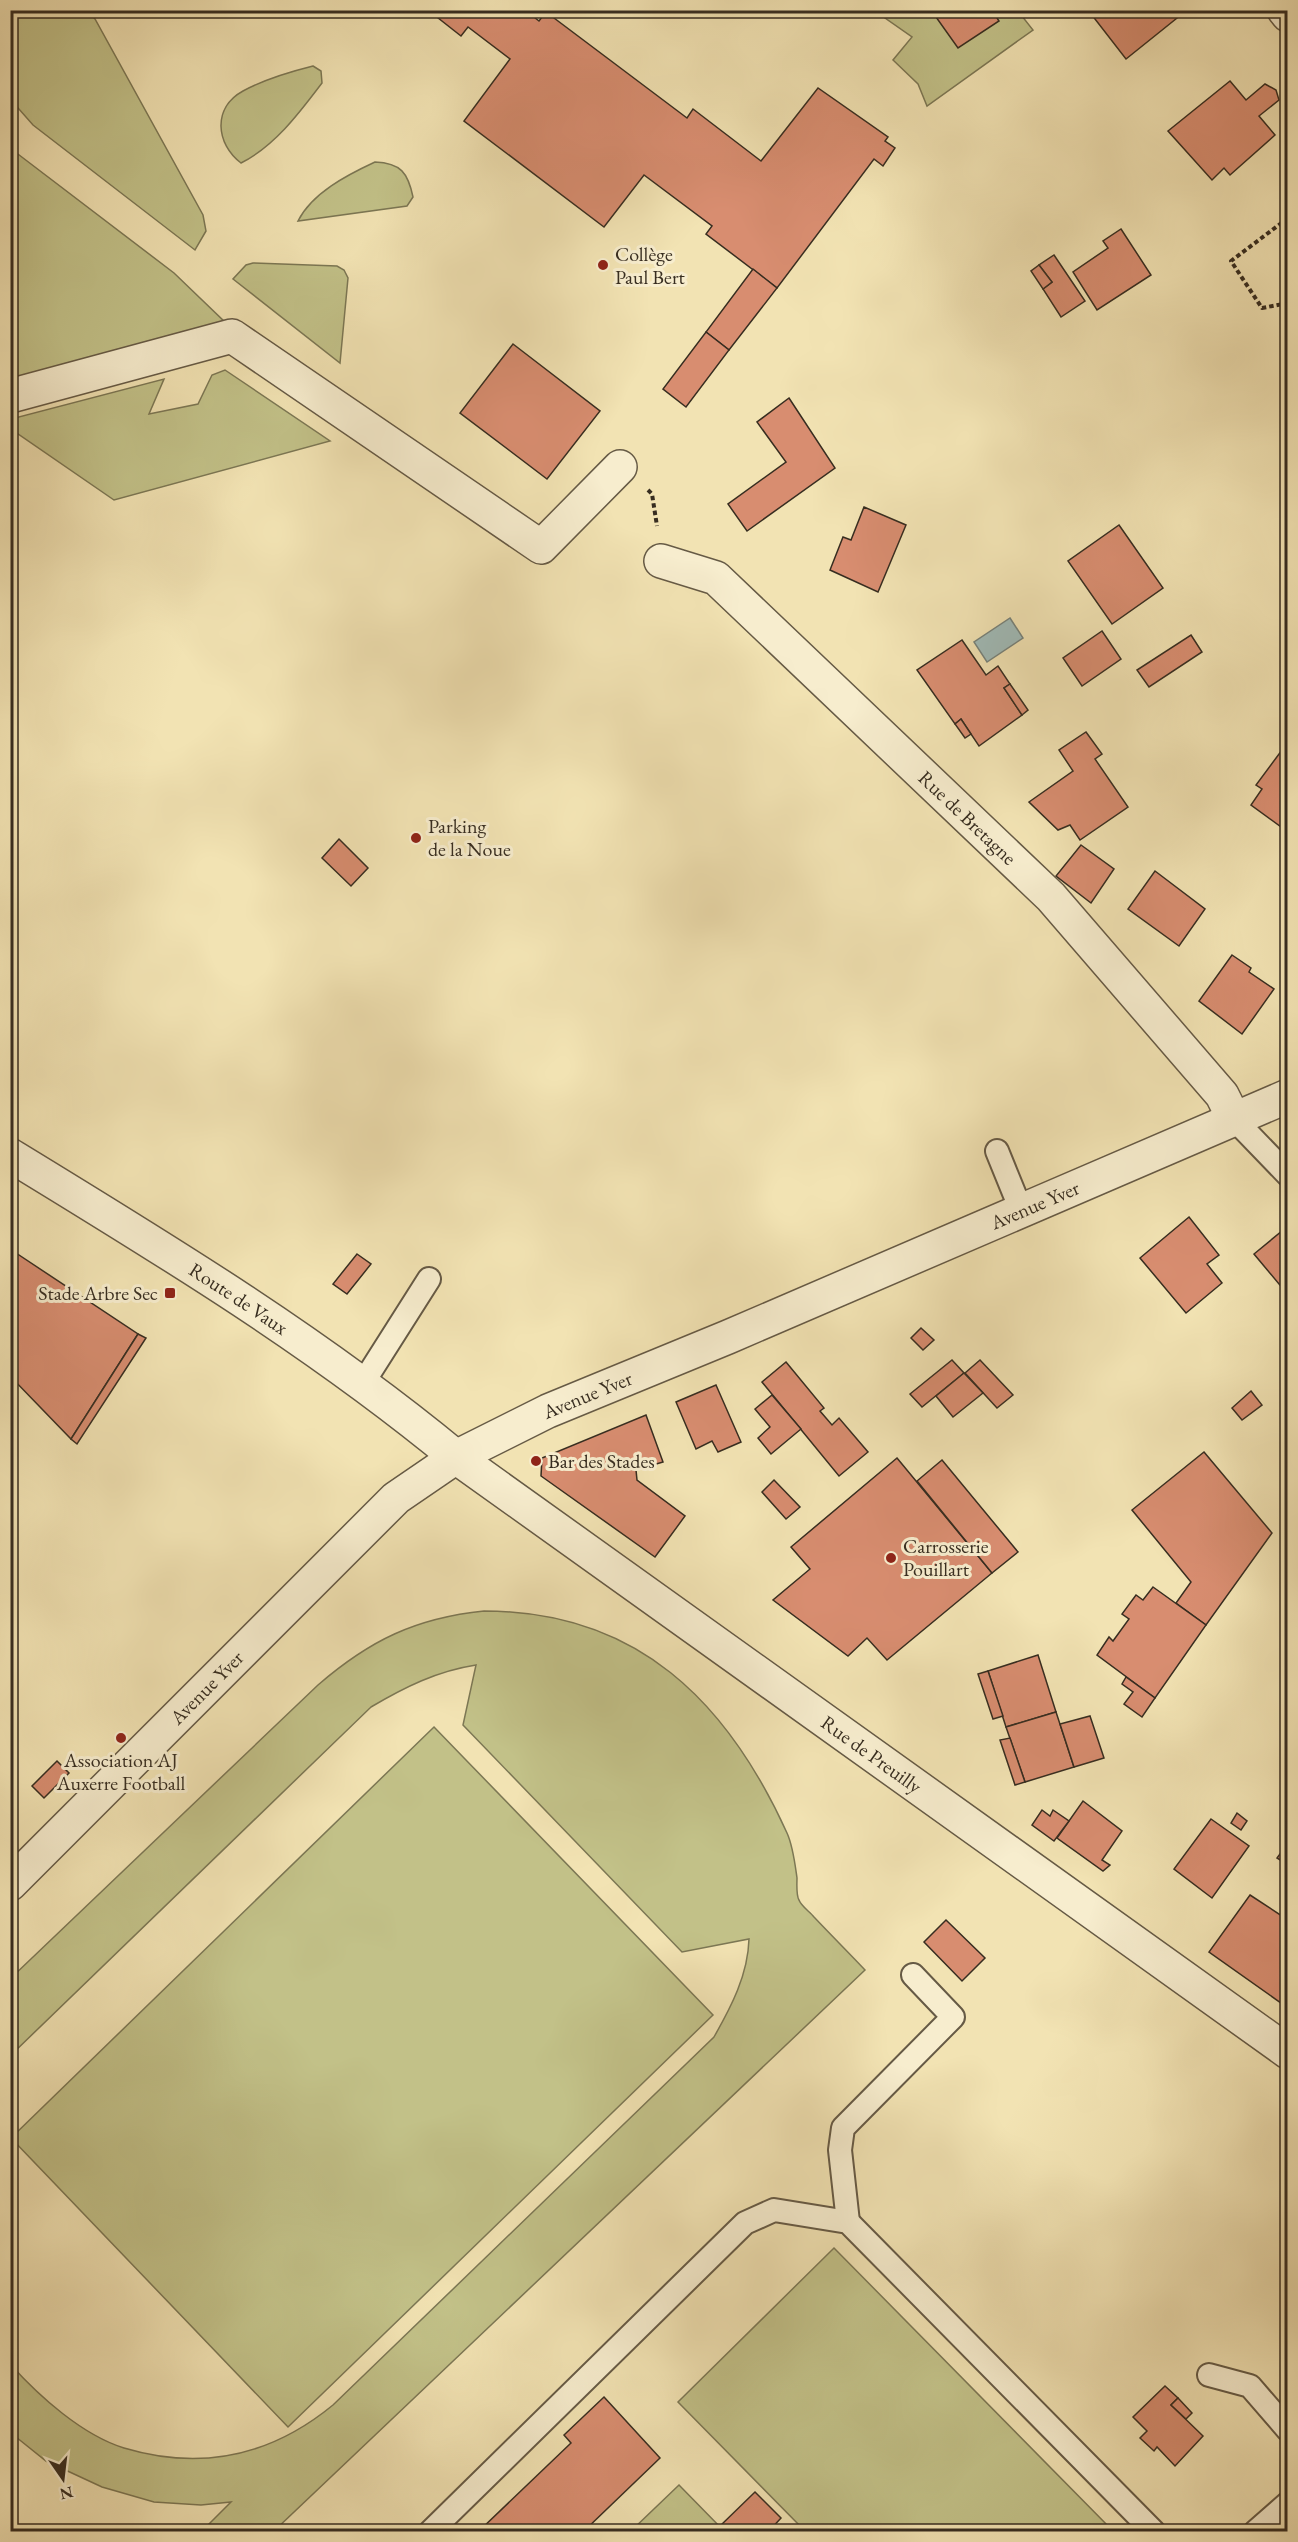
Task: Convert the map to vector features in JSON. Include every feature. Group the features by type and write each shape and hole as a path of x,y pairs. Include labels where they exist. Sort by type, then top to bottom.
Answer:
{"street":[{"path":"1284,10 1287,15"},
{"path":"10,396 232,336 541,547 620,467"},
{"name":"Rue de Bretagne","path":"661,561 716,578 1051,897 1222,1095 1234,1119"},
{"name":"Avenue Yver","path":"10,1884 396,1498 456,1457 548,1411 1287,1096"},
{"name":"Route de Vaux","path":"10,1155 212,1279 363,1383 456,1457"},
{"name":"Rue de Preuilly","path":"456,1457 1287,2052"}],"lane":[{"path":"1234,1119 1287,1175"},
{"path":"997,1151 1021,1210"},
{"path":"363,1383 429,1279"},
{"path":"848,2222 840,2150 843,2128 952,2017 913,1975"},
{"path":"430,2532 745,2223 774,2210 848,2222 1154,2532"},
{"path":"1209,2375 1250,2386 1287,2430"},
{"path":"1255,2532 1287,2503"}],"path":[{"path":"1287,218 1231,261 1262,308 1287,303"}],"shaded area":[{"path":"87,10 95,19 203,215 206,231 195,250 33,125 11,100 11,15 22,11"},
{"path":"875,11 1018,11 1033,30 927,106 918,84 893,60 912,37"},
{"path":"313,66 321,71 322,83 296,117 276,138 241,163 226,146 222,136 222,116 226,107 233,98 251,87 277,76"},
{"path":"10,148 174,273 229,326 11,387"},
{"path":"375,162 397,167 406,176 413,197 407,206 298,221 321,193"},
{"path":"253,263 337,266 344,270 348,278 340,363 233,279 246,265"},
{"path":"225,370 330,441 114,500 11,429 11,419 164,379 149,414 198,404 212,375"},
{"path":"484,1611 538,1615 587,1627 631,1646 670,1672 705,1705 736,1743 763,1786 791,1844 797,1878 797,1895 800,1902 865,1970 274,2531 202,2531 231,2502 201,2505 154,2502 102,2487 46,2461 11,2433 11,2365 62,2413 93,2434 124,2448 153,2455 208,2458 260,2447 285,2436 333,2405 714,2037 732,2002 746,1965 749,1939 682,1952 463,1725 476,1665 448,1671 422,1681 371,1707 11,2055 11,1978 318,1685 356,1655 395,1634 437,1619"},
{"path":"434,1727 713,2015 288,2427 11,2138"},
{"path":"834,2248 1113,2531 805,2531 678,2402"},
{"path":"679,2485 724,2531 631,2531"}],"water":[{"path":"1010,618 1023,638 987,662 974,642"}],"building":[{"path":"428,10 525,10 539,21 546,12 687,118 693,109 761,161 818,88 888,137 885,141 895,148 883,166 874,159 777,288 706,234 712,226 644,175 604,227 464,121 510,59 468,27 461,36"},
{"path":"931,10 992,10 999,21 958,48"},
{"path":"1088,10 1187,10 1126,59"},
{"path":"1230,81 1246,100 1265,84 1276,90 1279,100 1259,116 1275,135 1230,175 1224,168 1212,180 1168,131"},
{"path":"1121,229 1151,275 1097,310 1073,272 1108,248 1103,241"},
{"path":"1054,255 1085,301 1061,317 1043,289 1052,282 1039,265"},
{"path":"1039,265 1052,282 1043,289 1031,271"},
{"path":"753,269 777,288 729,350 706,332"},
{"path":"706,332 729,350 686,407 663,389"},
{"path":"513,344 600,411 547,479 460,413"},
{"path":"789,398 835,468 747,531 728,504 786,462 757,422"},
{"path":"864,507 906,525 878,592 830,570 843,537 851,540"},
{"path":"1119,525 1163,588 1112,624 1068,561"},
{"path":"1102,631 1121,659 1082,686 1063,658"},
{"path":"1191,635 1202,652 1149,687 1137,670"},
{"path":"962,640 986,675 998,666 1010,684 1004,688 1022,715 979,746 961,719 955,724 917,670"},
{"path":"1010,684 1028,710 1022,715 1004,688"},
{"path":"961,719 971,734 965,738 955,724"},
{"path":"1086,732 1102,754 1095,759 1128,807 1080,840 1070,825 1058,830 1029,802 1073,771 1059,750"},
{"path":"1282,750 1288,754 1288,832 1251,805 1262,789 1256,785"},
{"path":"339,839 368,868 351,886 322,858"},
{"path":"1081,845 1114,869 1091,903 1056,876"},
{"path":"1155,871 1205,909 1179,946 1128,909"},
{"path":"1232,955 1251,968 1249,972 1274,989 1242,1034 1199,1001"},
{"path":"1189,1217 1219,1255 1207,1264 1222,1283 1186,1313 1140,1258"},
{"path":"1288,1226 1288,1287 1284,1290 1254,1254"},
{"path":"10,1249 138,1334 71,1439 10,1376"},
{"path":"357,1254 371,1264 347,1294 333,1284"},
{"path":"921,1328 934,1340 923,1350 911,1338"},
{"path":"138,1334 146,1338 77,1444 71,1439"},
{"path":"952,1360 964,1373 922,1407 910,1394"},
{"path":"980,1360 1013,1395 997,1408 965,1373"},
{"path":"786,1362 824,1408 820,1411 832,1425 839,1418 868,1452 839,1476 762,1382"},
{"path":"964,1373 983,1393 953,1417 936,1396"},
{"path":"716,1385 741,1442 718,1452 712,1441 696,1449 676,1402"},
{"path":"1251,1391 1262,1405 1242,1420 1232,1408"},
{"path":"772,1395 801,1429 771,1454 758,1438 770,1427 755,1409"},
{"path":"646,1415 663,1462 636,1470 637,1480 685,1516 655,1557 541,1476 542,1458"},
{"path":"1204,1452 1272,1533 1206,1625 1176,1603 1191,1582 1132,1510"},
{"name":"Carrosserie Pouillart","path":"897,1458 992,1573 887,1660 867,1638 848,1656 773,1600 810,1569 791,1547"},
{"path":"942,1460 1018,1552 992,1573 917,1481"},
{"path":"774,1480 800,1507 786,1519 762,1492"},
{"path":"1153,1587 1206,1625 1155,1698 1097,1655 1109,1637 1113,1641 1129,1619 1122,1614 1136,1595 1143,1600"},
{"path":"1038,1655 1056,1712 1006,1727 988,1671"},
{"path":"988,1671 1003,1716 993,1719 978,1674"},
{"path":"1126,1677 1155,1698 1142,1717 1124,1704 1133,1692 1122,1684"},
{"path":"1056,1712 1074,1767 1025,1782 1006,1727"},
{"path":"1090,1716 1104,1758 1074,1767 1060,1724"},
{"path":"1010,1738 1025,1782 1015,1785 1000,1740"},
{"path":"57,1761 69,1773 44,1798 32,1786"},
{"path":"1083,1801 1122,1831 1102,1860 1110,1865 1103,1871 1057,1838"},
{"path":"1042,1810 1050,1816 1053,1810 1069,1821 1054,1841 1032,1825"},
{"path":"1237,1813 1247,1821 1241,1830 1231,1823"},
{"path":"1211,1819 1249,1846 1212,1898 1174,1869"},
{"path":"1288,1843 1288,1865 1277,1858"},
{"path":"1250,1895 1288,1920 1288,1941 1282,1949 1288,1952 1288,2008 1209,1952"},
{"path":"946,1920 985,1958 962,1981 924,1942"},
{"path":"1165,2386 1178,2398 1171,2405 1203,2436 1175,2466 1157,2447 1154,2451 1140,2438 1147,2431 1133,2417"},
{"path":"604,2397 660,2458 583,2532 478,2532 571,2443 564,2435"},
{"path":"1178,2398 1192,2413 1186,2419 1171,2405"},
{"path":"755,2492 781,2518 768,2532 725,2532 720,2526"}],"place":[{"name":"Collège Paul Bert","path":"603,265"},
{"name":"Parking de la Noue","path":"416,838"},
{"name":"Stade Arbre Sec","path":"170,1293"},
{"name":"Bar des Stades","path":"536,1461"},
{"name":"Carrosserie Pouillart","path":"891,1558"},
{"name":"Association AJ Auxerre Football","path":"121,1738"}]}
